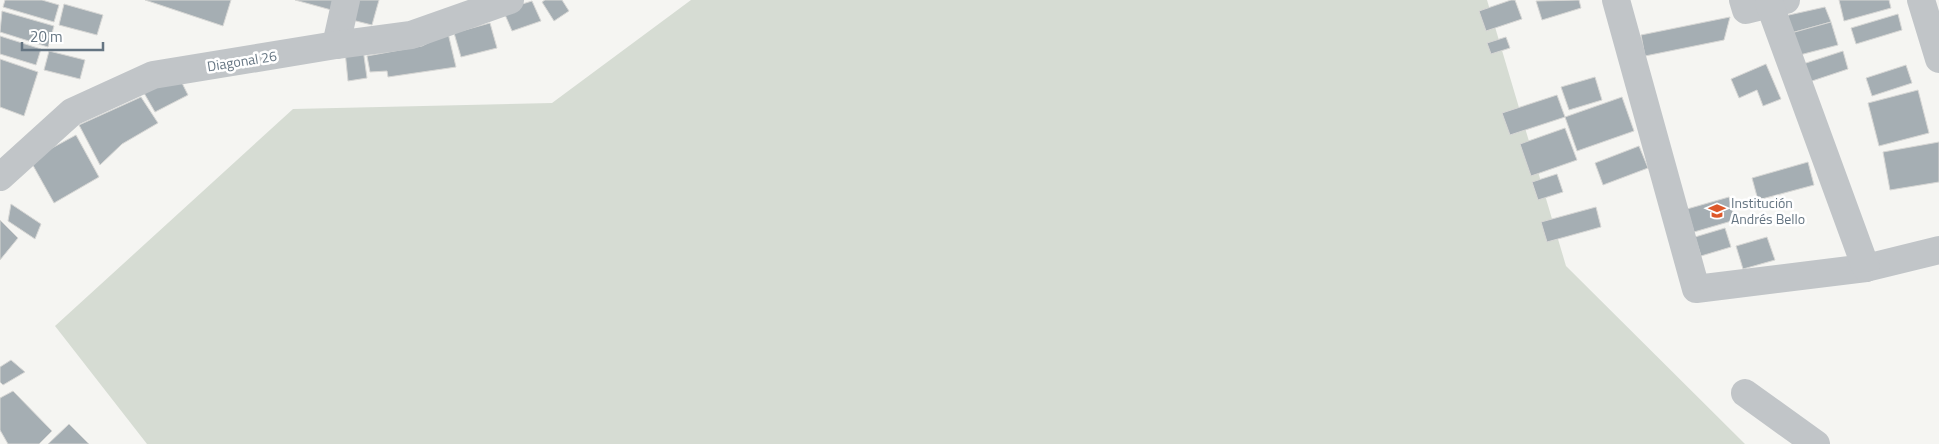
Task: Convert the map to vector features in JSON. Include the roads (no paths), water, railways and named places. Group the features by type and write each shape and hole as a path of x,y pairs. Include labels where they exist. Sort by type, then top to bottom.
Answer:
{"street":[{"path":"336,45 346,0"},
{"name":"Diagonal 26","path":"0,177 72,112 153,75 336,45 411,35 510,0"},
{"path":"1616,0 1696,289 1866,268 1939,250"},
{"path":"1920,0 1939,59"},
{"path":"1766,1 1866,268"},
{"path":"1745,394 1816,444"}],"place":[{"name":"Institución Andrés Bello","path":"1717,211"}]}
